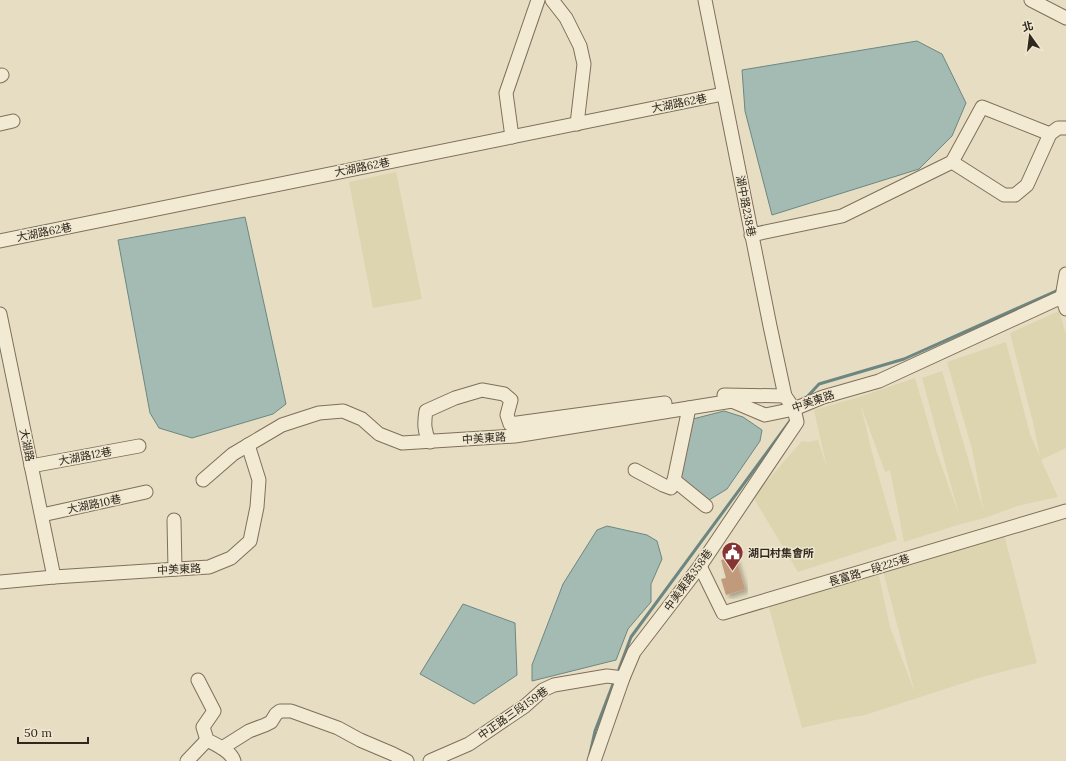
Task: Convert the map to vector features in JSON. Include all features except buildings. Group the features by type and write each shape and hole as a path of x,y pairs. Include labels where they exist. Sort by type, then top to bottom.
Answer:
{"street":[{"path":"512,137 506,93 538,0"},
{"path":"552,0 566,18 580,46 584,64 577,124"},
{"name":"湖中路238巷","path":"705,0 751,235 785,396 794,409"},
{"path":"1031,0 1066,18"},
{"name":"大湖路62巷","path":"0,241 723,94"},
{"path":"751,235 842,216 952,162 982,107 1050,134"},
{"path":"952,162 1004,195 1014,195 1027,185 1050,134 1058,128 1066,128"},
{"path":"1065,300 1066,274"},
{"name":"中美東路","path":"0,582 209,567 231,558 250,541 257,507 259,480 248,445 282,425 319,413 343,411 362,418 379,434 402,443 515,436 732,401 765,415 794,409 823,397 879,381 1065,300"},
{"name":"大湖路","path":"0,314 54,577"},
{"path":"430,442 426,435 424,424 426,411 455,398 482,390 504,394 511,400 507,415 510,424 722,395 785,396"},
{"path":"635,470 671,488 689,408"},
{"name":"中美東路358巷","path":"594,761 623,678 634,652 700,566 797,422 794,409"},
{"path":"203,480 233,454 248,445"},
{"name":"大湖路12巷","path":"31,466 139,446"},
{"path":"674,480 706,506"},
{"name":"大湖路10巷","path":"42,515 146,492"},
{"name":"長富路一段225巷","path":"700,566 723,613 1066,511"},
{"path":"174,520 175,569"},
{"name":"中正路三段159巷","path":"430,761 469,744 525,706 543,690 554,685 607,676 623,678"},
{"path":"198,680 214,712 203,728 207,740 222,748 233,757 234,761"},
{"path":"222,748 249,731 271,722 280,711 291,711 338,728 406,761"},
{"path":"187,761 207,740"}],"shaded area":[{"path":"396,172 422,299 373,308 349,182"},
{"path":"1059,311 1066,334 1066,448 1041,460 1058,497 1017,506 985,518 904,542 890,470 885,472 860,403 874,460 897,540 798,572 753,497 802,441 809,442 818,440 827,468 814,410 915,378 937,453 959,515 922,378 942,371 984,512 972,449 947,362 1006,342 1030,434 1040,457 1033,422 1010,333"},
{"path":"1003,530 1037,663 982,677 865,715 802,728 767,600 877,567 890,627 915,693 882,567"}],"water":[{"path":"917,41 942,54 966,103 952,136 919,169 772,215 745,111 742,70"},
{"path":"245,217 286,404 273,414 192,438 159,428 150,413 118,240"},
{"path":"724,411 743,417 762,430 760,441 727,489 709,500 679,478 693,419"},
{"path":"607,526 647,535 657,541 662,559 651,584 651,602 628,629 616,660 532,681 532,665 563,584 597,530"},
{"path":"463,604 515,623 517,675 474,704 420,674"}],"waterway":[{"path":"806,398 819,384 904,359 1056,291"},
{"path":"619,669 631,637 790,421"},
{"path":"589,758 595,731 613,684"}],"place":[{"name":"湖口村集會所","path":"733,572"}]}
